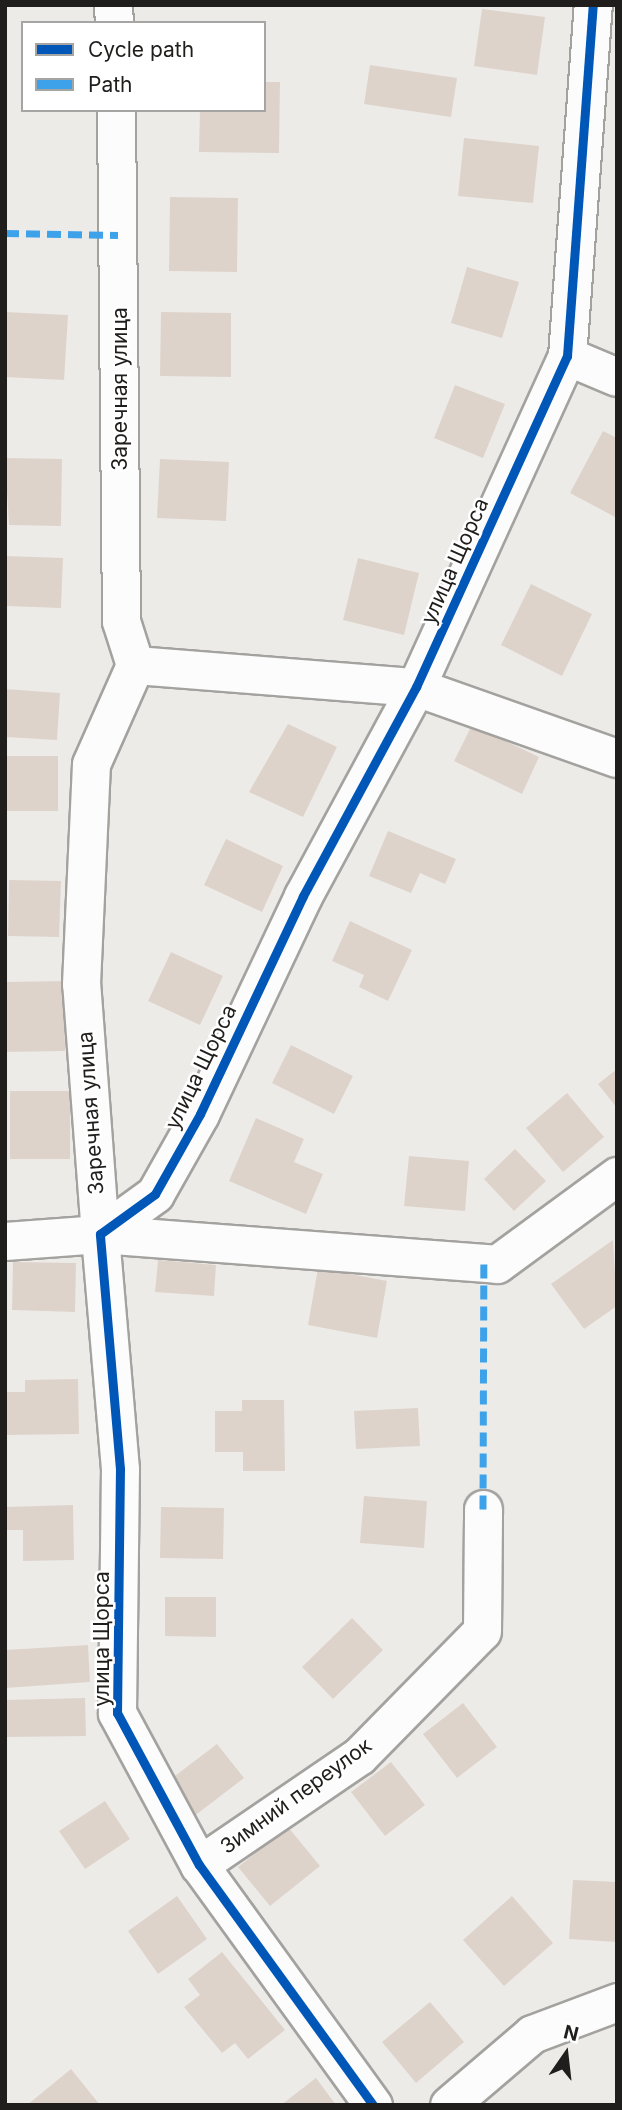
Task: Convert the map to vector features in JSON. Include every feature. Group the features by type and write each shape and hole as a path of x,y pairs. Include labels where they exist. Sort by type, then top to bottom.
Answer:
{"street":[{"name":"улица Щорса","path":"373,2105 198,1865 117,1713 120,1469 100,1234 155,1194 200,1114 303,896 416,687 567,356 593,5"},
{"name":"Заречная улица","path":"100,1234 81,984 91,764 135,666 121,621 116,112"},
{"path":"567,356 617,377"},
{"path":"135,666 416,687 617,758"},
{"path":"5,1241 100,1234 498,1264 617,1176"},
{"name":"Зимний переулок","path":"198,1865 359,1756 482,1632 483,1508"},
{"path":"449,2105 531,2034 617,2002"}],"building":[{"path":"482,9 545,17 537,75 474,66"},
{"path":"370,65 457,78 451,117 364,104"},
{"path":"266,82 280,82 279,153 199,152 200,112 266,112"},
{"path":"464,138 539,146 533,203 458,196"},
{"path":"170,197 238,198 237,272 169,271"},
{"path":"467,267 519,282 502,338 451,323"},
{"path":"5,312 68,315 64,380 5,377"},
{"path":"161,312 231,313 231,377 160,376"},
{"path":"455,385 505,404 483,458 434,438"},
{"path":"603,431 617,438 617,518 570,493"},
{"path":"5,458 62,459 61,526 9,525"},
{"path":"160,459 229,462 226,521 157,518"},
{"path":"5,556 63,558 61,608 5,606"},
{"path":"358,558 419,573 404,635 343,620"},
{"path":"531,584 592,614 562,676 501,645"},
{"path":"5,689 60,693 57,740 5,737"},
{"path":"288,724 337,747 303,817 249,792"},
{"path":"472,725 539,757 522,794 454,761"},
{"path":"5,756 58,756 58,811 5,811"},
{"path":"388,831 456,859 445,884 420,873 411,893 369,876"},
{"path":"226,839 283,866 262,912 204,885"},
{"path":"9,880 61,881 59,937 8,936"},
{"path":"350,921 412,950 388,1001 359,987 364,975 332,961"},
{"path":"171,952 223,976 200,1025 148,1001"},
{"path":"64,981 65,1051 5,1052 5,982"},
{"path":"291,1045 353,1076 334,1114 272,1083"},
{"path":"617,1069 617,1108 598,1084"},
{"path":"10,1091 70,1091 70,1159 10,1159"},
{"path":"567,1093 604,1137 563,1172 526,1128"},
{"path":"256,1118 304,1139 294,1162 323,1174 306,1214 229,1181"},
{"path":"515,1149 546,1181 514,1211 484,1179"},
{"path":"409,1156 469,1161 465,1211 404,1206"},
{"path":"613,1240 617,1306 584,1329 551,1284"},
{"path":"158,1260 216,1265 214,1296 155,1292"},
{"path":"13,1262 76,1263 75,1312 12,1310"},
{"path":"318,1268 387,1281 377,1338 308,1325"},
{"path":"78,1379 79,1434 5,1435 5,1392 25,1392 25,1380"},
{"path":"242,1400 284,1400 285,1471 243,1471 243,1452 215,1452 215,1411 242,1411"},
{"path":"418,1408 420,1446 356,1449 354,1411"},
{"path":"364,1496 427,1501 424,1548 360,1543"},
{"path":"73,1505 74,1560 23,1561 23,1530 5,1530 5,1507"},
{"path":"161,1507 224,1508 223,1559 160,1558"},
{"path":"165,1597 216,1597 216,1637 165,1636"},
{"path":"352,1618 383,1650 333,1699 302,1667"},
{"path":"88,1645 90,1682 5,1688 5,1650"},
{"path":"85,1698 86,1736 7,1737 6,1700"},
{"path":"463,1703 497,1747 457,1778 423,1734"},
{"path":"217,1744 244,1778 193,1817 167,1782"},
{"path":"391,1762 425,1805 385,1836 351,1792"},
{"path":"105,1801 130,1839 85,1869 59,1831"},
{"path":"288,1827 320,1866 270,1906 238,1867"},
{"path":"573,1880 617,1882 617,1942 569,1939"},
{"path":"177,1896 207,1939 158,1974 128,1931"},
{"path":"512,1896 553,1943 504,1986 463,1940"},
{"path":"222,1952 285,2030 248,2059 235,2043 222,2053 184,2007 200,1995 188,1979"},
{"path":"430,2002 464,2042 416,2083 382,2042"},
{"path":"71,2069 100,2105 27,2105"},
{"path":"316,2078 336,2105 281,2105"}],"marked path":[{"path":"5,233 118,235"},
{"path":"483,1509 484,1263"}],"cycle path":[{"path":"373,2105 199,1865 117,1713 120,1469 100,1234 155,1194 200,1114 303,896 416,687 567,356 593,5"}]}
